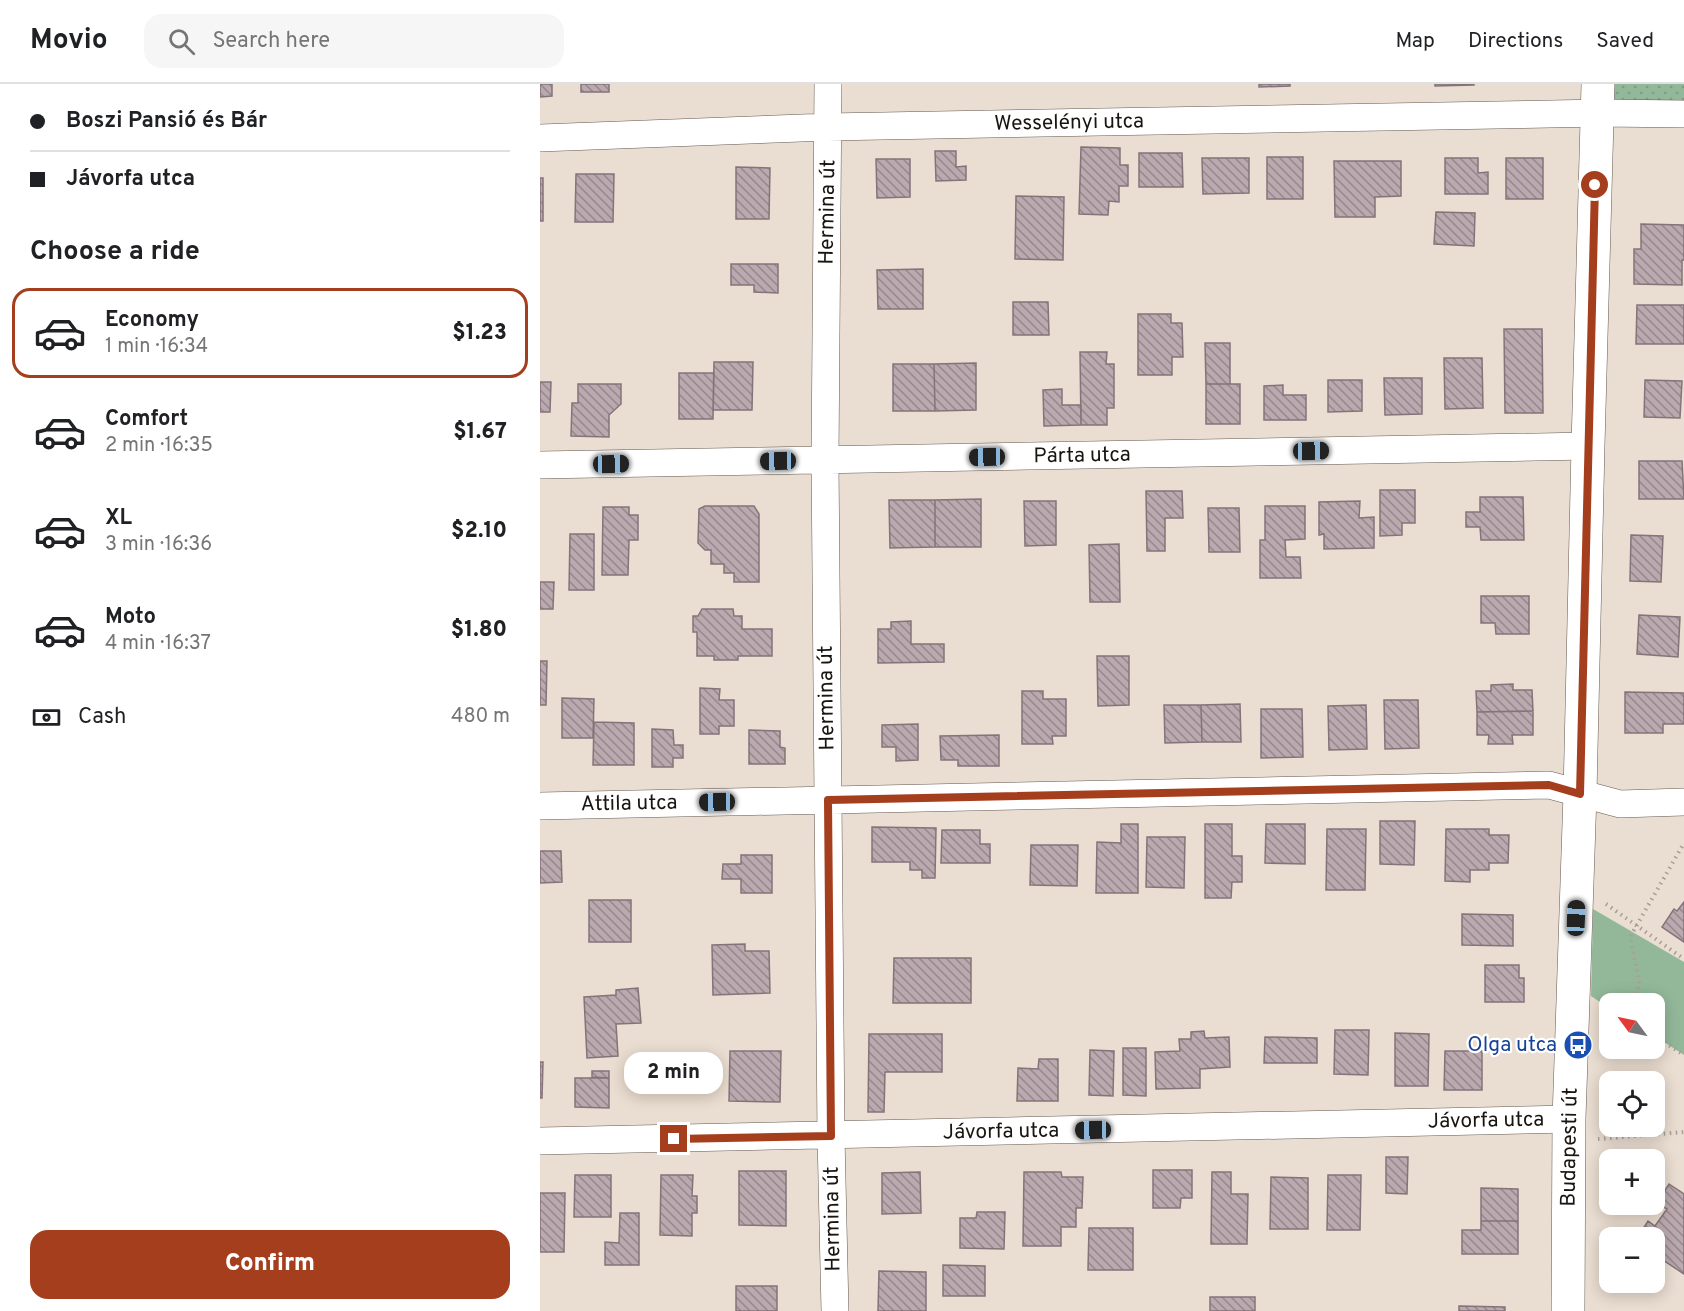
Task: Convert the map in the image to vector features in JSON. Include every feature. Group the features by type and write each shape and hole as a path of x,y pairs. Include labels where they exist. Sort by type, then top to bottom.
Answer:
{"street":[{"name":"Hermina út","path":"828,84 825,460 831,1136 835,1311"},
{"name":"Wesselényi utca","path":"540,138 1598,99 1684,114"},
{"name":"Budapesti út","path":"1568,1311 1569,1130 1578,877 1598,99"},
{"name":"Párta utca","path":"540,465 1588,446"},
{"name":"Attila utca","path":"540,806 1549,785 1580,794"},
{"path":"1580,794 1620,804 1684,802"},
{"name":"Jávorfa utca","path":"540,1141 831,1136 1569,1130"}],"path":[{"path":"1635,993 1640,985 1630,937 1684,843"},
{"path":"1578,877 1588,892 1684,959"},
{"path":"1665,1043 1684,1055"},
{"path":"1569,1130 1684,1132"}],"green space":[{"path":"1606,84 1684,84 1684,102 1624,102 1614,99"},
{"path":"1593,909 1684,962 1684,1055 1665,1043 1665,993 1599,993 1599,1001 1591,996"}],"building":[{"path":"540,84 552,84 552,96 540,97"},
{"path":"581,84 609,84 609,92 581,92"},
{"path":"1259,84 1290,84 1290,86 1259,87"},
{"path":"1435,84 1474,84 1474,85 1435,86"},
{"path":"1081,147 1120,148 1120,165 1128,165 1128,186 1119,186 1119,202 1109,201 1108,215 1079,214"},
{"path":"935,151 956,151 956,167 966,166 966,180 936,181"},
{"path":"1139,153 1182,153 1183,187 1139,187"},
{"path":"1267,157 1303,157 1303,199 1267,199"},
{"path":"1202,158 1249,158 1249,193 1203,194"},
{"path":"1445,158 1478,158 1478,173 1488,172 1488,194 1445,194"},
{"path":"1506,158 1543,158 1543,199 1506,199"},
{"path":"876,159 910,159 910,197 877,198"},
{"path":"1334,161 1401,161 1401,196 1375,197 1375,217 1335,217"},
{"path":"736,167 770,168 769,219 736,219"},
{"path":"576,174 614,174 613,222 575,222"},
{"path":"540,178 543,178 543,221 540,221"},
{"path":"1016,196 1064,197 1063,260 1015,259"},
{"path":"1436,212 1475,213 1474,246 1434,244"},
{"path":"1641,224 1684,225 1682,285 1634,284 1634,249 1641,249"},
{"path":"731,264 778,264 778,293 754,292 754,285 731,285"},
{"path":"923,269 923,309 878,309 877,270"},
{"path":"1013,302 1048,302 1049,335 1013,335"},
{"path":"1637,305 1684,305 1684,344 1636,344"},
{"path":"1138,314 1171,314 1171,323 1182,323 1183,357 1172,357 1172,375 1138,375"},
{"path":"1504,329 1542,329 1543,413 1505,413"},
{"path":"1205,343 1230,343 1230,384 1206,384"},
{"path":"1080,352 1107,352 1106,364 1114,364 1114,408 1107,408 1107,425 1081,425"},
{"path":"1444,358 1482,358 1483,408 1445,409"},
{"path":"714,362 753,362 752,410 713,410"},
{"path":"976,363 976,410 935,411 934,364"},
{"path":"893,364 934,364 935,411 893,411"},
{"path":"679,373 714,373 713,419 679,419"},
{"path":"1384,378 1422,378 1422,414 1385,415"},
{"path":"1328,380 1362,380 1362,411 1328,412"},
{"path":"1645,380 1682,381 1680,418 1644,417"},
{"path":"540,382 551,382 550,412 540,412"},
{"path":"578,384 621,384 621,404 609,415 609,437 571,436 572,403 578,403"},
{"path":"1206,384 1240,384 1240,424 1206,424"},
{"path":"1283,385 1283,395 1306,395 1306,420 1264,420 1264,386"},
{"path":"1062,389 1062,405 1081,405 1081,425 1044,426 1043,390"},
{"path":"1639,461 1682,461 1684,499 1639,499"},
{"path":"1380,490 1415,490 1415,523 1402,523 1402,535 1380,536"},
{"path":"1146,491 1182,491 1183,518 1165,518 1165,551 1147,551"},
{"path":"1480,497 1523,497 1524,540 1481,540 1480,527 1466,527 1466,512 1480,512"},
{"path":"981,499 981,547 935,547 935,500"},
{"path":"889,500 935,500 935,547 890,548"},
{"path":"1024,501 1056,501 1056,545 1025,546"},
{"path":"1360,501 1359,518 1374,517 1374,548 1324,549 1324,534 1319,535 1319,502"},
{"path":"705,506 754,506 759,514 759,582 734,582 734,573 724,573 724,564 711,564 711,550 705,550 698,543 699,509"},
{"path":"1265,506 1305,506 1305,539 1285,540 1286,557 1300,557 1301,578 1260,578 1260,540 1265,540"},
{"path":"603,507 629,507 629,515 638,515 638,540 629,540 628,575 602,575"},
{"path":"1208,508 1239,508 1240,552 1209,552"},
{"path":"570,534 594,534 594,590 569,590"},
{"path":"1631,535 1663,536 1661,582 1630,581"},
{"path":"1119,544 1120,602 1090,602 1089,545"},
{"path":"540,582 554,582 553,609 540,609"},
{"path":"1481,596 1529,596 1529,634 1496,634 1495,623 1481,623"},
{"path":"702,609 733,609 734,616 742,616 742,629 772,629 772,656 738,656 738,660 714,660 714,656 697,656 697,632 693,632 693,616 698,616"},
{"path":"1639,615 1680,617 1678,657 1637,654"},
{"path":"911,621 911,644 944,644 944,662 878,663 878,629 891,629 891,622"},
{"path":"1097,656 1129,656 1129,705 1098,706"},
{"path":"540,661 547,661 546,705 540,705"},
{"path":"1513,684 1513,690 1532,690 1533,711 1477,712 1476,691 1491,691 1491,685"},
{"path":"700,688 720,689 719,700 734,700 734,726 719,726 719,734 700,734"},
{"path":"1022,691 1043,691 1043,699 1066,699 1066,736 1052,736 1053,744 1022,744"},
{"path":"1625,692 1684,693 1684,724 1663,724 1663,733 1625,733"},
{"path":"562,698 594,699 593,738 562,738"},
{"path":"1384,700 1418,700 1419,748 1385,749"},
{"path":"1240,704 1241,742 1202,742 1201,705"},
{"path":"1164,705 1201,705 1202,742 1165,743"},
{"path":"1366,705 1367,749 1329,750 1328,706"},
{"path":"1261,709 1302,709 1303,757 1261,758"},
{"path":"1533,711 1533,735 1512,735 1513,744 1488,744 1489,735 1477,735 1477,712"},
{"path":"594,722 634,723 634,765 593,765"},
{"path":"918,724 918,760 896,761 896,747 882,747 882,725"},
{"path":"652,729 673,730 674,745 683,745 683,758 673,758 673,767 652,767"},
{"path":"749,730 780,731 780,747 785,748 785,764 749,764"},
{"path":"999,735 999,766 958,766 958,760 941,760 940,736"},
{"path":"1380,821 1415,821 1414,865 1380,864"},
{"path":"1121,824 1138,824 1138,893 1096,893 1097,842 1121,843"},
{"path":"1205,824 1232,824 1232,856 1242,856 1242,882 1232,882 1231,898 1205,898"},
{"path":"1266,824 1305,824 1305,864 1265,863"},
{"path":"872,827 936,828 935,878 922,878 922,870 910,870 910,862 872,862"},
{"path":"1327,829 1366,829 1365,890 1326,890"},
{"path":"1446,829 1489,829 1489,835 1509,835 1508,863 1489,863 1489,870 1470,870 1470,882 1445,881"},
{"path":"942,830 980,830 980,844 990,844 990,863 941,863"},
{"path":"1147,837 1185,837 1184,888 1146,887"},
{"path":"1031,845 1078,845 1077,886 1030,885"},
{"path":"540,851 561,851 562,882 540,883"},
{"path":"741,855 772,855 772,893 741,893 741,879 722,879 723,864 741,864"},
{"path":"589,900 631,900 631,942 589,942"},
{"path":"1684,902 1684,942 1662,927 1674,909 1677,911"},
{"path":"1462,914 1513,915 1513,946 1462,945"},
{"path":"745,944 745,951 769,951 770,993 713,995 712,945"},
{"path":"894,958 971,958 971,1003 893,1003"},
{"path":"1485,965 1519,965 1519,978 1524,978 1524,1002 1485,1002"},
{"path":"638,988 641,1023 616,1024 618,1056 587,1058 584,997 616,995 616,990"},
{"path":"1335,1030 1369,1030 1368,1075 1334,1074"},
{"path":"1204,1031 1205,1038 1229,1037 1230,1067 1200,1069 1200,1088 1156,1089 1155,1052 1180,1051 1179,1039 1191,1039 1191,1032"},
{"path":"1395,1033 1429,1034 1428,1086 1395,1086"},
{"path":"869,1034 942,1034 942,1072 885,1072 884,1112 868,1112"},
{"path":"1265,1037 1317,1038 1317,1063 1264,1063"},
{"path":"1123,1048 1146,1048 1146,1096 1123,1095"},
{"path":"1090,1050 1114,1051 1113,1096 1089,1095"},
{"path":"730,1051 781,1051 780,1102 729,1101"},
{"path":"1445,1051 1482,1051 1482,1090 1444,1090"},
{"path":"1039,1059 1058,1059 1058,1101 1017,1101 1018,1068 1038,1069"},
{"path":"540,1062 543,1062 542,1098 540,1098"},
{"path":"592,1071 609,1071 609,1078 592,1077"},
{"path":"575,1078 609,1078 609,1108 575,1107"},
{"path":"1386,1157 1408,1157 1407,1194 1386,1193"},
{"path":"1153,1170 1192,1170 1192,1198 1181,1198 1180,1208 1153,1208"},
{"path":"739,1171 786,1171 786,1226 739,1225"},
{"path":"920,1172 921,1213 882,1214 882,1173"},
{"path":"1024,1172 1061,1172 1062,1177 1083,1177 1082,1208 1076,1208 1076,1227 1061,1227 1061,1246 1023,1246"},
{"path":"1212,1172 1231,1172 1231,1194 1248,1194 1247,1244 1211,1244"},
{"path":"575,1175 611,1175 611,1217 574,1217"},
{"path":"661,1175 693,1175 692,1196 697,1196 697,1213 692,1213 692,1236 660,1235"},
{"path":"1328,1175 1361,1175 1360,1230 1327,1230"},
{"path":"1271,1177 1308,1178 1308,1229 1270,1229"},
{"path":"1669,1184 1684,1194 1684,1274 1665,1261 1665,1227 1644,1227 1648,1221 1655,1226 1665,1215 1667,1209 1665,1208 1665,1190"},
{"path":"1481,1188 1518,1189 1518,1221 1481,1221"},
{"path":"540,1193 565,1193 564,1252 540,1252"},
{"path":"977,1212 1005,1212 1004,1249 960,1248 960,1218 976,1218"},
{"path":"620,1213 639,1213 639,1265 605,1265 605,1242 619,1243"},
{"path":"1481,1221 1518,1221 1518,1254 1462,1254 1462,1230 1481,1230"},
{"path":"1089,1228 1133,1228 1133,1270 1088,1270"},
{"path":"943,1265 985,1266 985,1296 943,1296"},
{"path":"879,1271 926,1272 926,1311 878,1311"},
{"path":"736,1286 777,1286 777,1311 736,1311"},
{"path":"1210,1297 1255,1297 1255,1311 1210,1311"},
{"path":"1459,1306 1505,1307 1505,1311 1459,1311"}],"place":[{"name":"Olga utca","path":"1578,1045"}],"route":[{"path":"674,1139 831,1136 828,800 1549,785 1580,794 1595,185"}]}
